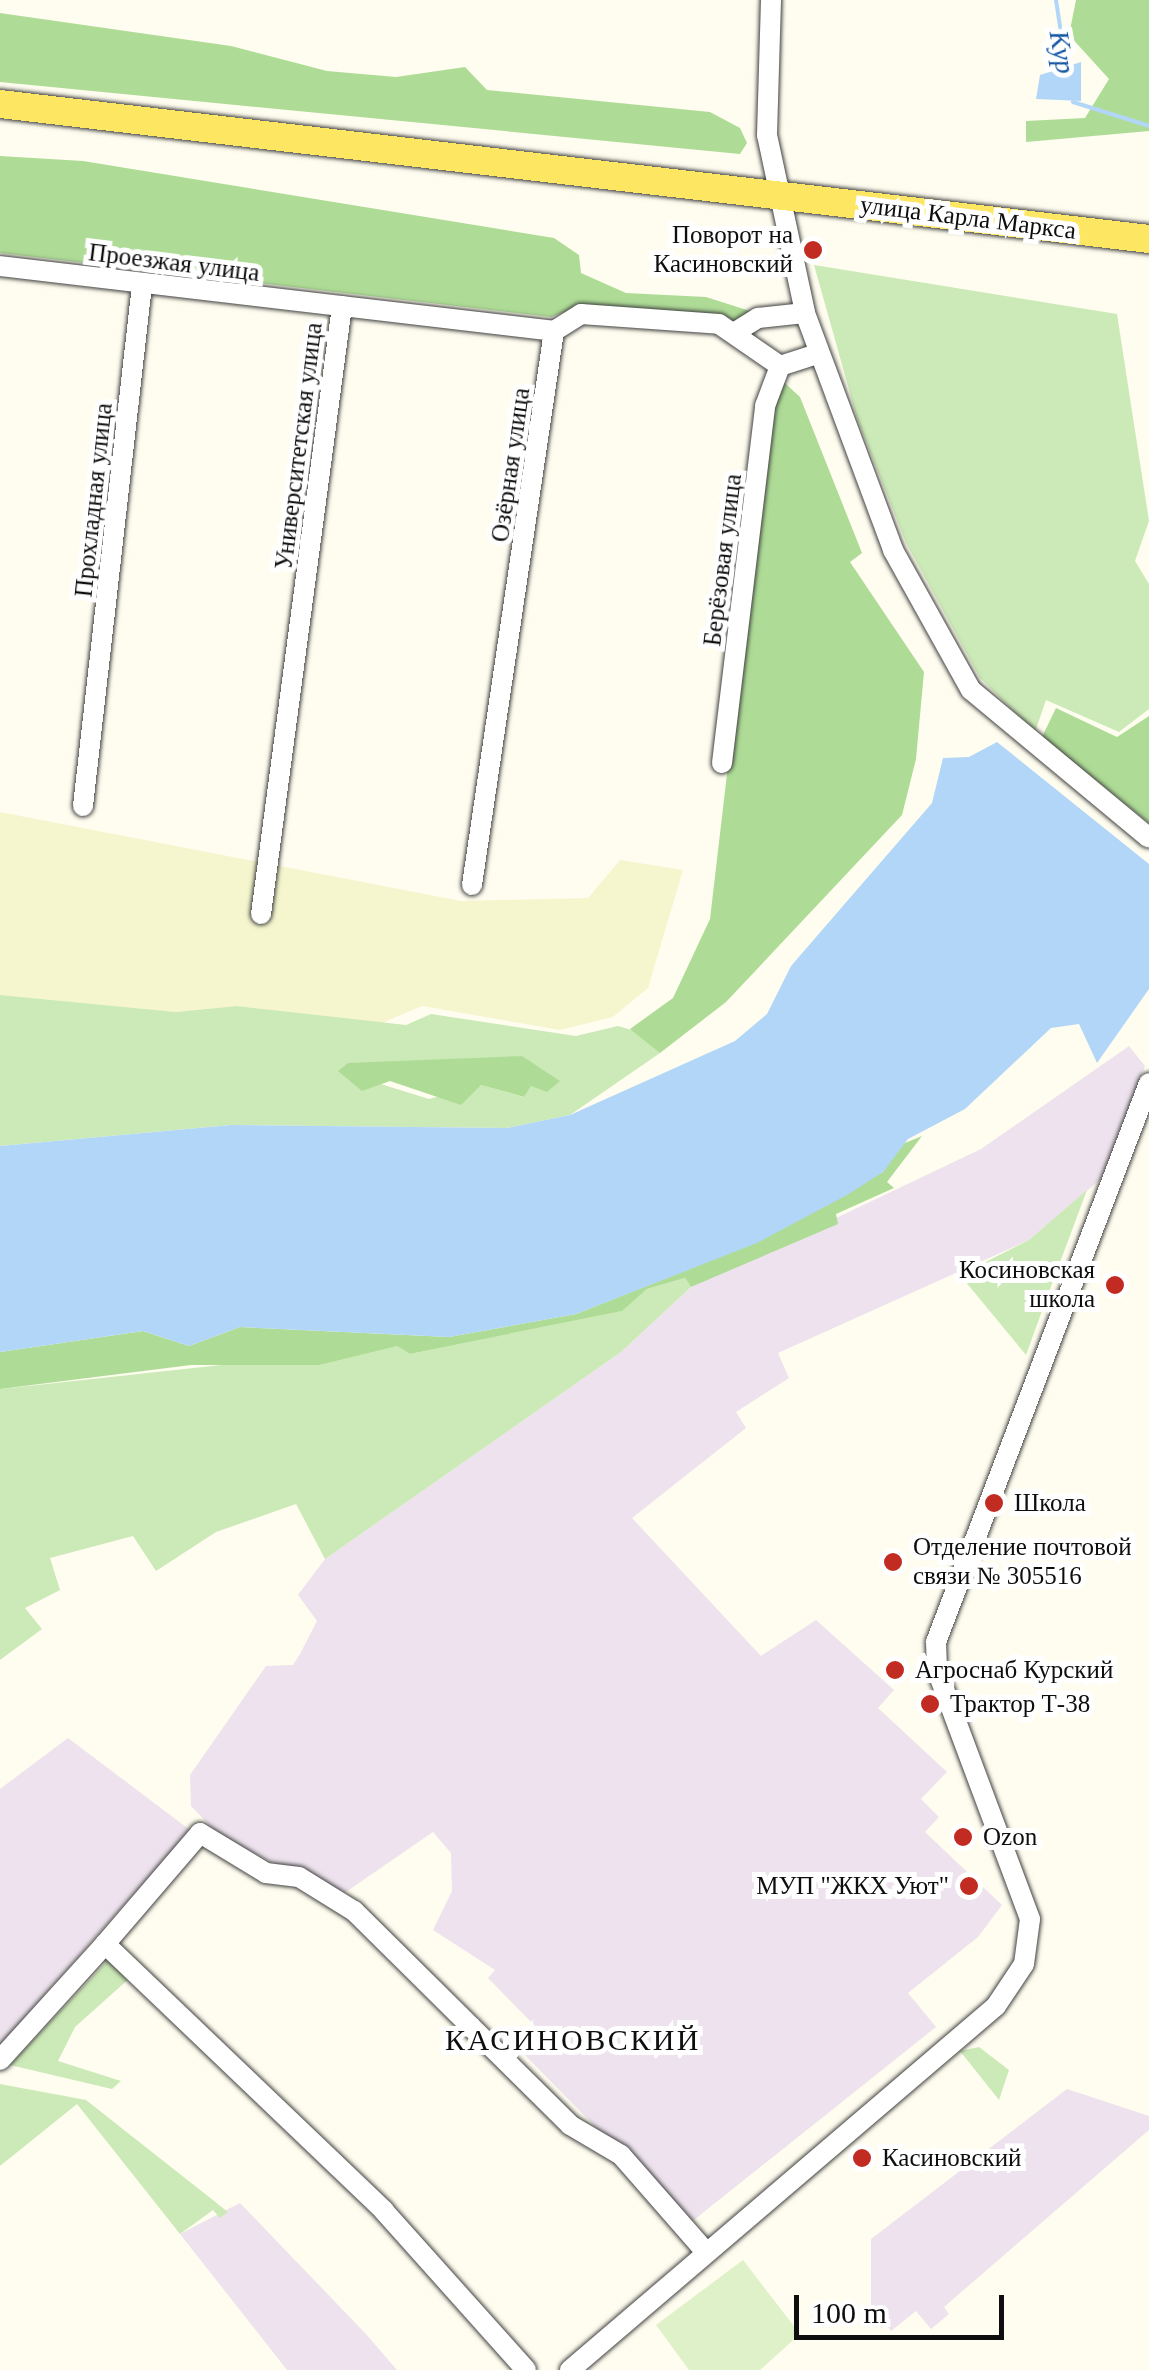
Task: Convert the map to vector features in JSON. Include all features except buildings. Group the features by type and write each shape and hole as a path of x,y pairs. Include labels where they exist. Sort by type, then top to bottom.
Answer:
{"main road":[{"name":"улица Карла Маркса","path":"0,104 1149,240"}],"street":[{"path":"771,0 767,135 787,197 805,313 816,354 893,550 972,690 1149,838"},
{"name":"Проезжая улица","path":"0,266 142,286 342,306"},
{"name":"Прохладная улица","path":"83,806 142,286"},
{"name":"Университетская улица","path":"261,914 287,744 342,306 554,331"},
{"path":"554,331 581,314 737,330 805,313"},
{"path":"737,330 780,366 816,354"},
{"name":"Озёрная улица","path":"472,885 554,331"},
{"name":"Берёзовая улица","path":"722,763 765,406 780,366"},
{"path":"570,2370 996,2006 1024,1964 1030,1919 1009,1850 936,1670 936,1642 1149,1083"},
{"path":"0,2060 200,1833 266,1873 299,1877 354,1911 570,2125 621,2155 705,2251"},
{"path":"105,1944 384,2211 526,2370"}],"shaded area":[{"path":"1129,1046 1145,1066 1101,1179 1029,1240 778,1353 789,1378 736,1412 746,1428 632,1518 761,1656 816,1620 894,1690 878,1708 947,1772 921,1799 939,1817 925,1832 1002,1905 978,1937 908,1993 936,2027 690,2223 515,2045 536,2027 488,1978 495,1970 433,1930 452,1891 451,1853 433,1832 340,1896 220,1836 191,1806 190,1775 266,1666 293,1665 300,1654 317,1621 298,1595 325,1559 621,1352 691,1287 981,1149"},
{"path":"68,1738 190,1830 0,2045 0,1789"},
{"path":"1067,2089 1149,2116 1149,2130 944,2307 949,2314 931,2329 916,2311 891,2331 871,2304 871,2239"},
{"path":"240,2203 397,2370 287,2370 180,2234"}],"green space":[{"path":"1076,0 1149,0 1149,131 1026,142 1026,121 1085,118 1109,79 1069,35"},
{"path":"0,13 231,46 327,71 396,77 465,67 487,90 710,112 740,128 747,143 740,154 0,82"},
{"path":"0,156 83,161 554,238 579,255 581,273 626,293 706,297 750,311 733,327 577,307 551,317 0,253"},
{"path":"814,265 1117,314 1149,521 1135,561 1149,584 1149,709 1119,732 1046,700 1035,732 980,678 906,543 857,418"},
{"path":"774,373 800,397 862,553 850,562 924,672 916,759 902,815 726,1002 660,1053 630,1029 673,998 710,919"},
{"path":"1056,708 1117,737 1149,716 1149,823 1042,737"},
{"path":"0,812 461,901 588,898 620,860 683,870 648,988 613,1017 560,1030 422,1006 382,1023 237,1006 175,1012 0,995"},
{"path":"0,995 176,1012 237,1006 406,1025 431,1014 576,1036 618,1026 642,1033 660,1053 570,1115 507,1128 231,1125 0,1146","holes":["522,1056 531,1086 523,1097 482,1085 429,1099 339,1071"]},
{"path":"522,1056 560,1081 547,1092 531,1086 524,1097 481,1085 461,1105 390,1081 362,1091 338,1071 348,1063"},
{"path":"922,1136 887,1182 894,1188 836,1214 838,1224 691,1287 685,1278 647,1289 622,1311 410,1354 397,1346 319,1365 191,1365 0,1389 0,1352 143,1331 189,1346 240,1327 449,1337 576,1314 757,1242 883,1172 900,1145"},
{"path":"1087,1190 1026,1355 960,1275 1029,1240"},
{"path":"685,1278 691,1287 621,1352 325,1559 296,1504 216,1532 156,1571 133,1536 50,1558 60,1590 25,1608 42,1629 0,1660 0,1389 398,1346 410,1354 621,1311 647,1289"},
{"path":"111,1957 132,1976 75,2027 58,2061 121,2081 112,2089 10,2065"},
{"path":"979,2047 1009,2070 999,2100 960,2051"},
{"path":"0,2084 86,2100 228,2212 220,2218 213,2210 180,2234 77,2104 0,2166"},
{"path":"743,2260 800,2334 760,2370 689,2370 656,2325"}],"water":[{"path":"1081,62 1081,101 1036,99 1040,75"},
{"path":"997,742 1149,864 1149,989 1097,1063 1079,1024 1051,1028 965,1109 908,1139 883,1172 847,1195 757,1243 576,1314 449,1337 240,1327 189,1346 143,1331 0,1352 0,1146 231,1125 507,1128 570,1115 735,1041 767,1014 791,966 932,803 943,758 969,757"}],"waterway":[{"name":"Кур","path":"1056,0 1067,73"},
{"path":"1073,102 1149,126"}],"place":[{"name":"Поворот на Касиновский","path":"813,250"},
{"name":"Косиновская школа","path":"1115,1285"},
{"name":"Школа","path":"994,1503"},
{"name":"Отделение почтовой связи № 305516","path":"893,1562"},
{"name":"Агроснаб Курский","path":"895,1670"},
{"name":"Трактор Т-38","path":"930,1704"},
{"name":"Ozon","path":"963,1837"},
{"name":"МУП \"ЖКХ Уют\"","path":"969,1886"},
{"name":"Касиновский","path":"862,2158"}],"district":[{"name":"КАСИНОВСКИЙ","path":"573,2040"}]}
